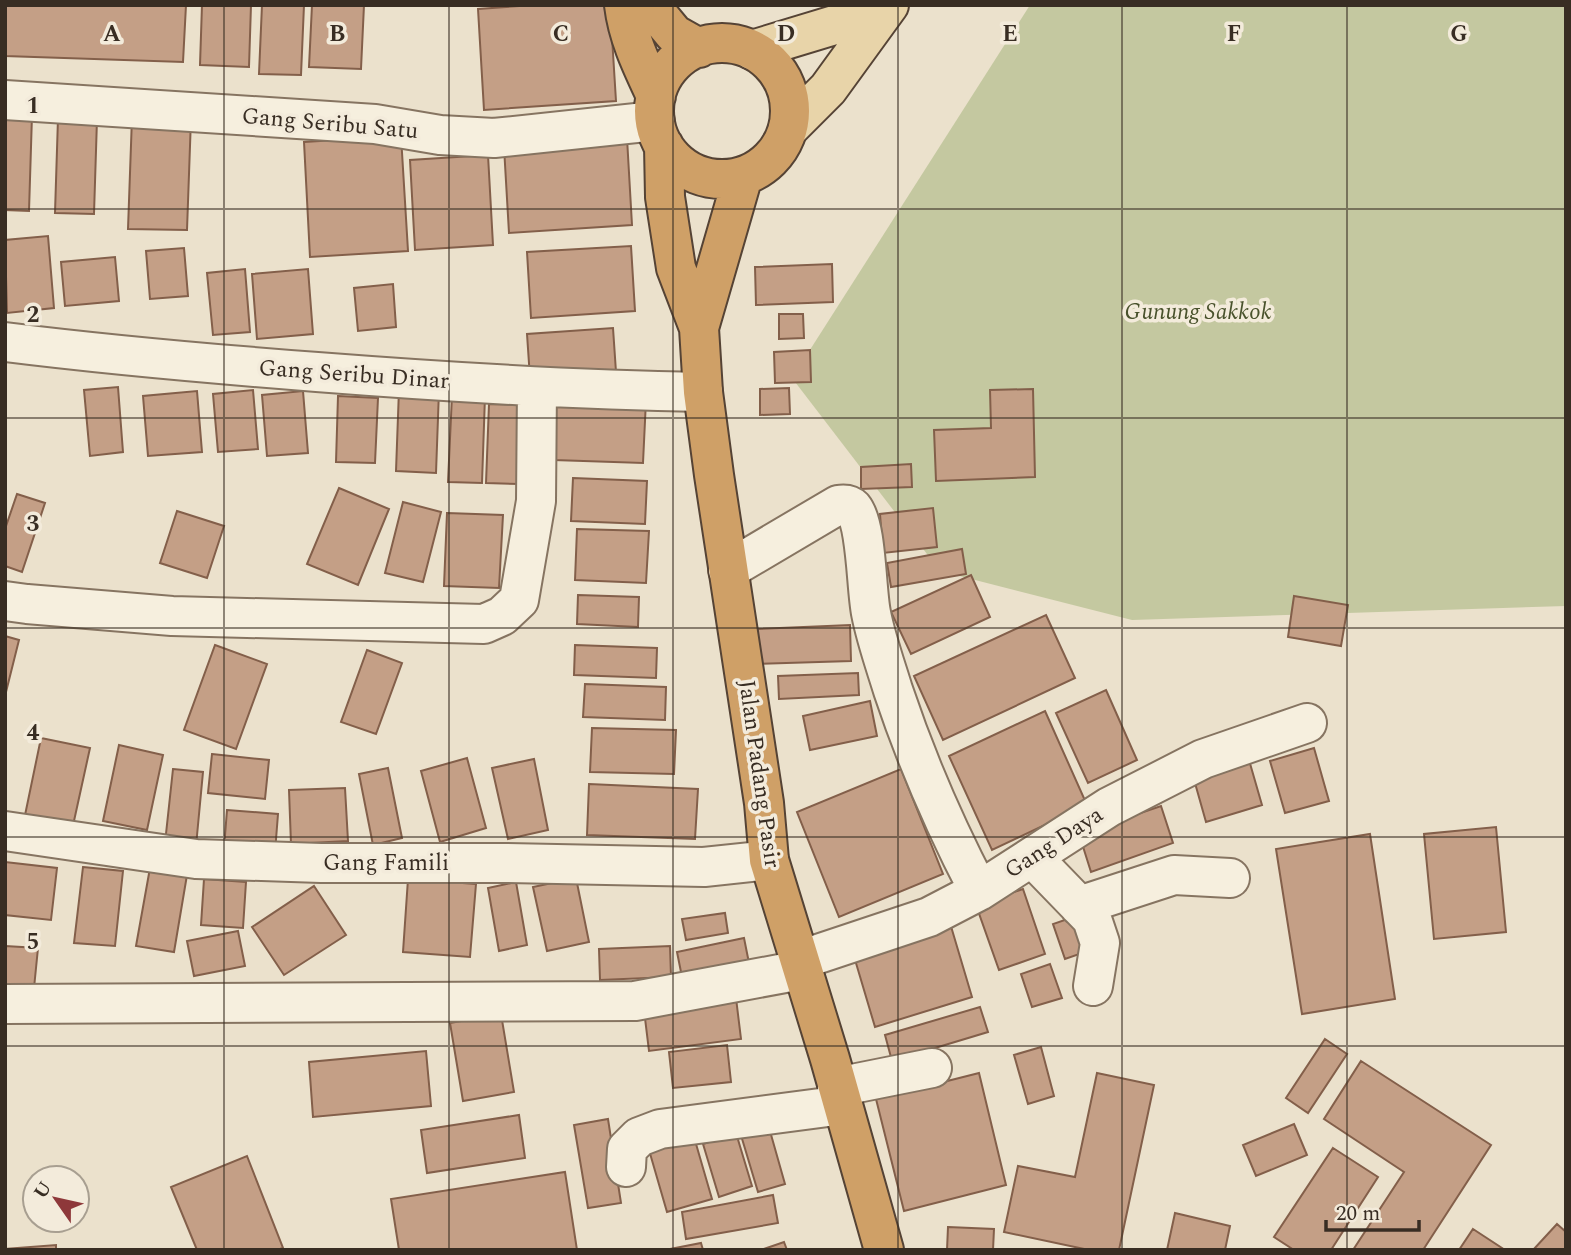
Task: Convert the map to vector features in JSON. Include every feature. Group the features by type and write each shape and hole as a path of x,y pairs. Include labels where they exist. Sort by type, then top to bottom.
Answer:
{"highway":[{"path":"624,5 627,27 658,121 675,160 690,171 707,178 725,180 755,170 776,153 788,129 788,92 780,75 768,61 752,50 735,44 717,44 684,55 671,66 662,80 658,121 665,197 676,268 699,328"},
{"path":"650,5 674,34 699,48"},
{"path":"699,328 743,176"},
{"name":"Jalan Padang Pasir","path":"699,328 703,392 762,790 769,860 884,1250"}],"main road":[{"path":"752,50 886,7"},
{"path":"788,129 828,89 886,7"}],"street":[{"name":"Gang Seribu Satu","path":"5,100 375,124 440,135 494,138 658,121"},
{"name":"Gang Seribu Dinar","path":"5,342 115,356 537,387 703,392"},
{"path":"5,601 172,616 484,624 502,616 519,600 536,501 537,387"},
{"path":"728,570 838,505 846,504 853,509 863,537 867,590 876,636 899,707 943,821 979,891"},
{"name":"Gang Daya","path":"5,1004 635,1001 800,965 929,917 979,891 1109,807 1203,759 1307,723"},
{"name":"Gang Famili","path":"5,831 210,860 704,867 769,860"},
{"path":"1032,857 1092,919 1100,943 1093,986"},
{"path":"1079,906 1174,875 1230,878"},
{"path":"626,1167 627,1149 639,1137 660,1129 840,1096 932,1068"}],"green space":[{"name":"Gunung Sakkok","path":"1030,5 1566,5 1566,606 1132,620 940,571 792,378"}],"building":[{"path":"5,5 186,5 183,62 5,56"},
{"path":"202,5 251,5 249,67 200,65"},
{"path":"262,5 304,5 301,75 259,74"},
{"path":"312,5 364,5 361,69 309,67"},
{"path":"534,5 610,5 616,101 484,110 478,9"},
{"path":"5,114 32,115 29,211 5,210"},
{"path":"132,117 191,118 187,230 128,229"},
{"path":"58,118 97,119 94,214 55,213"},
{"path":"401,136 408,251 310,257 304,142"},
{"path":"627,138 632,225 509,233 504,147"},
{"path":"488,155 493,245 415,250 410,160"},
{"path":"48,236 54,308 7,313 5,240"},
{"path":"631,246 635,311 531,318 527,252"},
{"path":"184,248 188,296 150,299 146,251"},
{"path":"115,257 119,301 65,306 61,262"},
{"path":"832,264 833,302 756,305 755,267"},
{"path":"245,269 250,332 213,335 207,273"},
{"path":"308,269 313,334 257,339 252,274"},
{"path":"393,284 396,327 358,331 354,288"},
{"path":"779,314 803,314 804,338 779,339"},
{"path":"613,328 616,372 530,378 527,334"},
{"path":"810,350 811,382 775,383 774,352"},
{"path":"118,387 123,452 90,456 84,390"},
{"path":"789,388 790,414 760,415 760,389"},
{"path":"399,389 439,390 436,473 396,471"},
{"path":"1033,389 1035,477 936,481 934,430 991,428 990,390"},
{"path":"253,390 258,449 218,452 213,394"},
{"path":"197,391 202,452 148,456 143,396"},
{"path":"303,391 308,453 267,456 262,395"},
{"path":"452,395 485,396 482,483 448,482"},
{"path":"338,396 378,398 375,463 336,462"},
{"path":"556,397 646,400 643,463 554,460"},
{"path":"489,404 523,405 520,484 486,483"},
{"path":"911,464 912,487 861,489 861,467"},
{"path":"573,478 647,481 645,524 571,521"},
{"path":"339,488 389,509 358,585 307,564"},
{"path":"17,494 45,503 22,572 5,566 5,529"},
{"path":"403,502 441,512 423,582 385,573"},
{"path":"933,508 937,547 883,553 880,514"},
{"path":"177,511 224,526 207,578 160,563"},
{"path":"447,513 503,515 499,588 444,586"},
{"path":"577,529 649,531 646,583 575,580"},
{"path":"962,549 966,574 891,587 887,563"},
{"path":"971,575 990,617 911,654 891,612"},
{"path":"578,595 639,597 638,627 577,624"},
{"path":"1294,596 1348,605 1341,646 1288,637"},
{"path":"1046,615 1075,678 943,740 914,676"},
{"path":"850,625 851,661 758,664 757,629"},
{"path":"5,636 19,640 5,696"},
{"path":"215,645 267,664 236,749 184,730"},
{"path":"575,645 657,648 656,678 574,675"},
{"path":"367,650 402,663 376,734 341,722"},
{"path":"858,673 859,695 779,699 778,676"},
{"path":"585,684 666,687 665,720 583,717"},
{"path":"1106,690 1137,760 1088,783 1056,713"},
{"path":"870,701 877,736 810,750 803,716"},
{"path":"1045,711 1087,805 992,850 949,756"},
{"path":"592,728 676,730 674,774 590,772"},
{"path":"41,738 90,748 72,830 24,820"},
{"path":"119,745 163,755 147,830 103,821"},
{"path":"1314,748 1329,801 1285,813 1270,761"},
{"path":"212,754 269,760 265,799 208,793"},
{"path":"467,758 486,828 440,842 421,771"},
{"path":"534,759 548,830 508,839 492,768"},
{"path":"1249,760 1262,805 1206,822 1193,776"},
{"path":"388,768 402,838 373,845 359,774"},
{"path":"173,769 203,772 196,846 165,843"},
{"path":"901,769 943,874 839,917 797,812"},
{"path":"589,784 698,789 695,839 587,835"},
{"path":"345,788 348,841 291,844 289,790"},
{"path":"1161,806 1173,843 1091,872 1079,834"},
{"path":"227,810 278,814 275,852 224,848"},
{"path":"1496,827 1506,932 1434,939 1424,834"},
{"path":"1370,834 1395,999 1302,1014 1276,849"},
{"path":"5,862 57,868 51,920 5,915"},
{"path":"83,867 123,871 115,946 74,943"},
{"path":"150,868 187,875 174,952 136,946"},
{"path":"576,878 589,942 547,951 533,887"},
{"path":"204,879 246,882 243,928 201,925"},
{"path":"408,879 476,884 470,957 403,952"},
{"path":"516,882 527,945 499,951 488,888"},
{"path":"314,886 346,935 284,975 252,927"},
{"path":"1023,889 1045,954 999,970 976,905"},
{"path":"725,913 728,933 686,940 682,919"},
{"path":"1082,914 1094,949 1065,959 1053,924"},
{"path":"950,923 972,997 875,1027 853,953"},
{"path":"238,931 245,966 194,976 187,941"},
{"path":"744,938 749,963 682,977 677,952"},
{"path":"5,946 38,948 34,988 5,986"},
{"path":"670,946 671,977 600,980 599,949"},
{"path":"1050,964 1062,998 1032,1007 1021,974"},
{"path":"736,998 741,1039 649,1051 644,1010"},
{"path":"980,1007 988,1032 892,1061 885,1035"},
{"path":"501,1014 514,1092 463,1101 450,1023"},
{"path":"1325,1039 1347,1054 1308,1113 1286,1098"},
{"path":"727,1045 731,1082 673,1088 669,1052"},
{"path":"1041,1047 1054,1096 1028,1104 1014,1055"},
{"path":"426,1051 431,1106 313,1117 309,1062"},
{"path":"1361,1061 1491,1145 1423,1250 1353,1250 1404,1172 1324,1119"},
{"path":"979,1073 1006,1185 904,1211 876,1099"},
{"path":"1097,1073 1154,1085 1119,1250 1089,1250 1004,1232 1018,1166 1075,1177"},
{"path":"519,1115 525,1158 427,1173 421,1130"},
{"path":"608,1119 621,1203 588,1208 574,1125"},
{"path":"768,1124 785,1184 758,1192 740,1132"},
{"path":"1294,1124 1307,1155 1256,1176 1243,1145"},
{"path":"736,1133 752,1186 719,1197 703,1144"},
{"path":"694,1137 712,1199 667,1212 649,1150"},
{"path":"1333,1148 1378,1177 1331,1250 1294,1250 1274,1237"},
{"path":"247,1156 283,1248 197,1250 171,1187"},
{"path":"565,1172 577,1250 399,1250 391,1199"},
{"path":"773,1195 778,1223 686,1239 682,1212"},
{"path":"1175,1213 1230,1226 1225,1250 1167,1250"},
{"path":"1557,1224 1566,1232 1566,1250 1533,1250"},
{"path":"948,1227 994,1229 993,1250 947,1250"},
{"path":"1473,1229 1505,1250 1459,1250"},
{"path":"784,1242 787,1250 761,1250"},
{"path":"701,1243 703,1250 665,1250"},
{"path":"56,1245 56,1250 5,1250 5,1249"}]}
